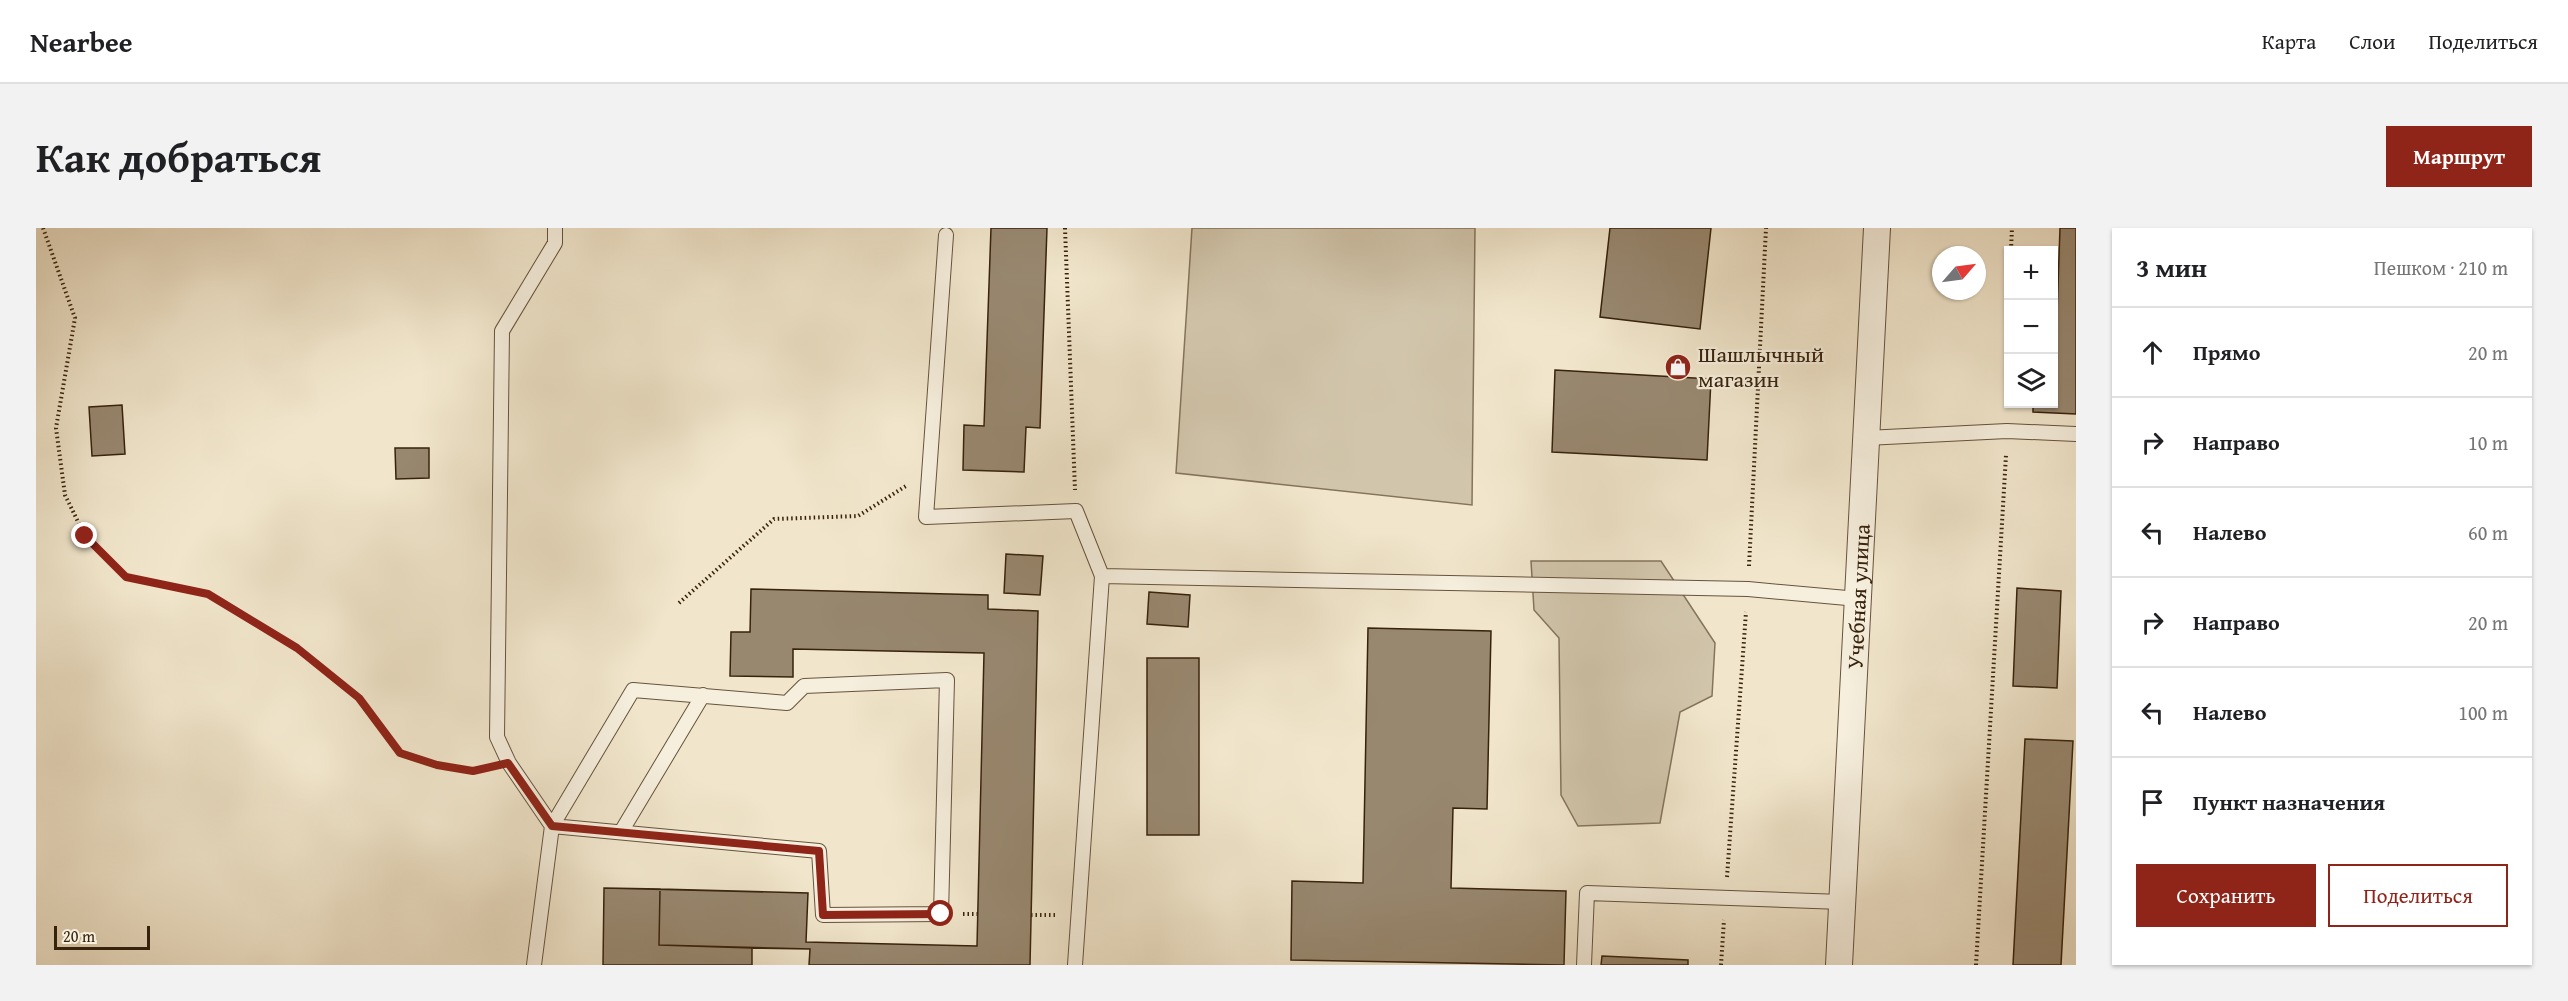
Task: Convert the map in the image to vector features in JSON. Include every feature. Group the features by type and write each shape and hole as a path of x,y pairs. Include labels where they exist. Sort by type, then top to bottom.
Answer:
{"street":[{"name":"Учебная улица","path":"1839,965 1877,228"}],"lane":[{"path":"552,826 508,763 497,737 502,331 555,243 555,228"},
{"path":"946,235 926,517 1076,512 1102,576 1075,965"},
{"path":"1866,438 2007,431 2076,434"},
{"path":"1102,576 1748,589 1858,599"},
{"path":"534,965 552,826 633,690 787,703 804,686 947,680 941,914 823,915 819,851 552,826"},
{"path":"621,832 703,695"},
{"path":"1584,965 1587,893 1842,902"}],"path":[{"path":"43,228 75,318 56,428 65,495 85,536 126,577 208,594 297,648 359,698 400,753 437,765 473,771 508,763"},
{"path":"1065,228 1076,512"},
{"path":"2011,246 2012,228"},
{"path":"1976,965 2007,408"},
{"path":"679,603 774,519 858,516 929,471"}],"shaded area":[{"path":"1192,228 1475,228 1472,505 1176,473"},
{"path":"1531,561 1661,561 1715,643 1712,696 1680,712 1660,823 1578,826 1561,795 1559,638 1534,610"}],"building":[{"path":"991,228 1047,228 1040,428 1026,427 1024,472 963,470 964,425 984,426"},
{"path":"1610,228 1711,228 1700,329 1600,317"},
{"path":"2060,228 2076,228 2076,414 2033,412 2033,408 2058,408"},
{"path":"1555,370 1711,379 1707,460 1552,452"},
{"path":"122,405 125,454 92,456 89,407"},
{"path":"395,448 429,448 429,478 396,479"},
{"path":"1006,554 1043,556 1040,595 1004,593"},
{"path":"2017,588 2061,591 2057,688 2013,686"},
{"path":"751,589 988,595 988,609 1038,611 1030,965 809,965 810,949 752,948 752,965 603,965 604,888 808,893 806,942 977,946 984,653 793,649 793,677 730,676 731,632 750,632"},
{"path":"751,589 988,595 988,609 1038,611 1030,965 809,965 810,949 659,945 660,889 808,893 806,942 977,946 984,653 793,649 793,677 730,676 731,632 750,632"},
{"path":"1149,592 1190,595 1188,627 1147,624"},
{"path":"1368,628 1491,631 1487,809 1453,808 1451,888 1566,891 1564,965 1291,960 1292,881 1363,883"},
{"path":"1147,658 1199,658 1199,835 1147,835"},
{"path":"2025,739 2073,741 2061,965 2013,965"},
{"path":"604,888 660,889 659,945 752,948 752,965 603,965"},
{"path":"1602,956 1688,960 1688,965 1601,965"}],"place":[{"name":"Шашлычный магазин","path":"1678,367"}],"route":[{"path":"85,536 126,577 208,594 297,648 359,698 400,753 437,765 473,771 508,763 552,826 819,851 823,915 941,914"}]}
